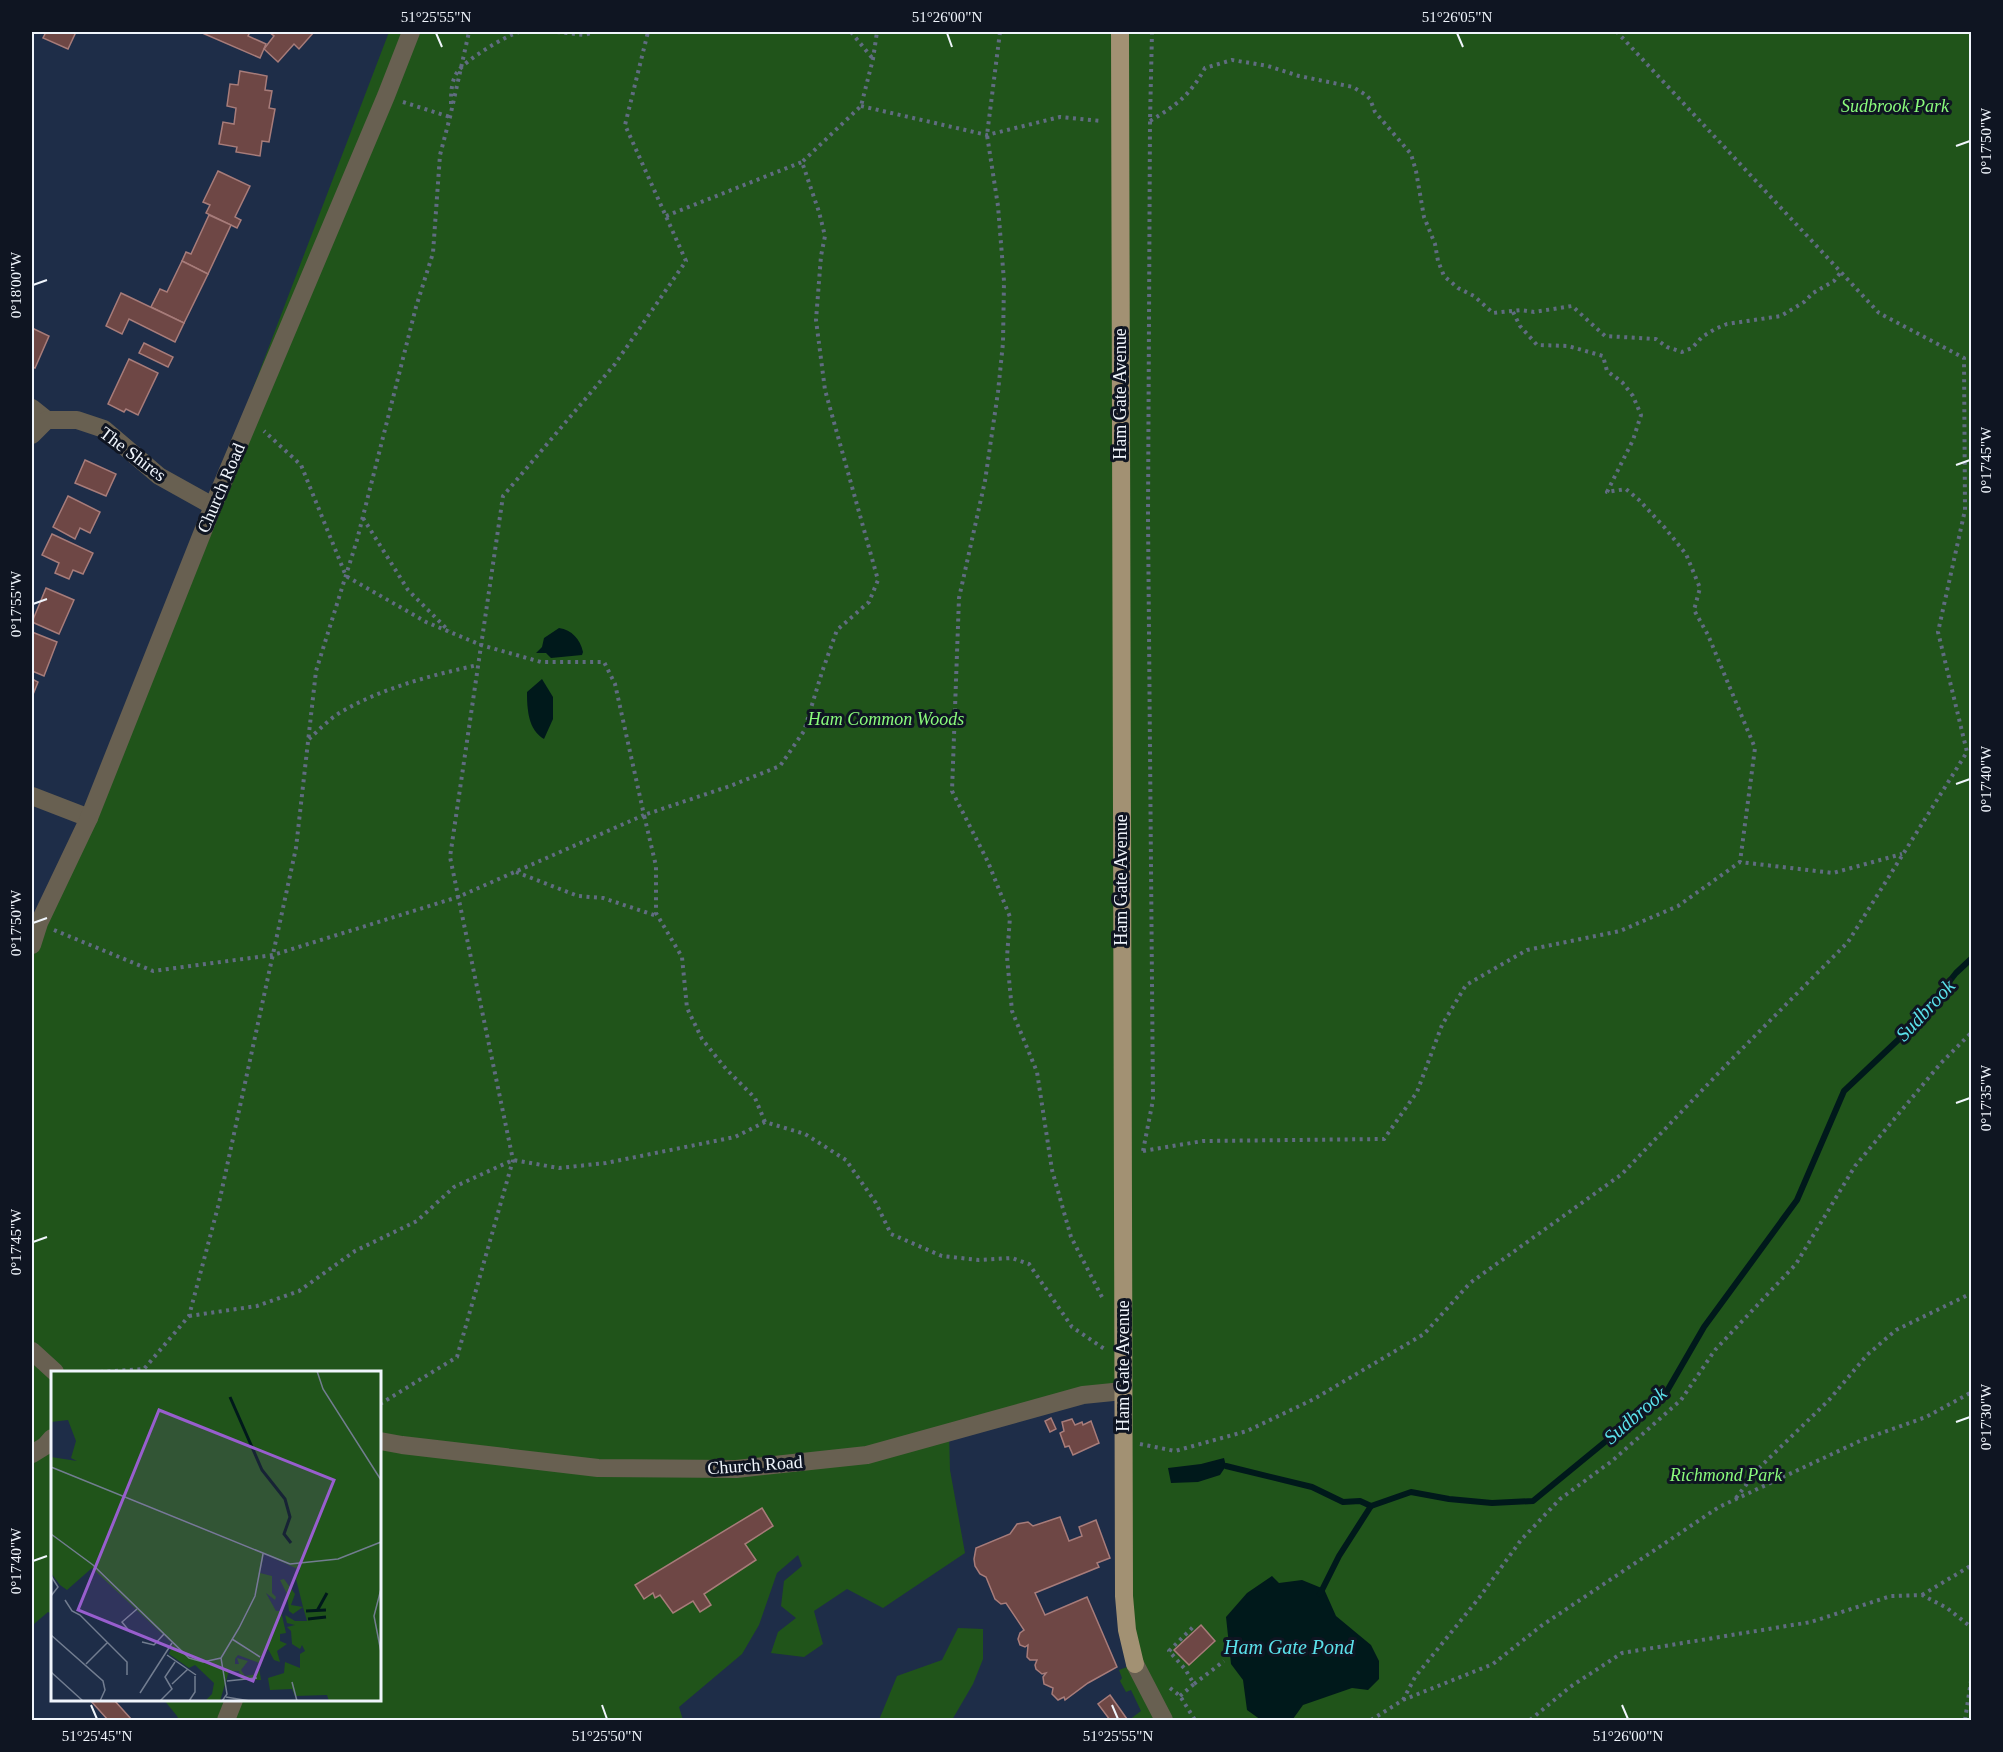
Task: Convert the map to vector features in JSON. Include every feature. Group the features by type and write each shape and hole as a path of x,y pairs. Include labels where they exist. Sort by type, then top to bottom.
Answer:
{"main road":[{"name":"Ham Gate Avenue","path":"1120,32 1124,1596 1127,1630 1135,1664"}],"street":[{"name":"Church Road","path":"32,945 35,923 89,818 213,506 411,32"},
{"path":"32,408 48,420 32,435"},
{"name":"The Shires","path":"48,420 77,420 104,429 159,476 213,506"},
{"path":"32,796 89,818"},
{"path":"32,1351 54,1371"},
{"name":"Church Road","path":"381,1441 598,1468 736,1469 867,1455 1083,1395 1123,1391"},
{"path":"32,1454 51,1439"},
{"name":"Ham Gate Avenue","path":"1135,1664 1164,1720"},
{"path":"226,1720 234,1701"}],"path":[{"path":"115,1371 144,1369 189,1316 219,1203 297,849 316,671 363,518 416,307 433,253 440,155 469,32"},
{"path":"460,69 498,41 519,32"},
{"path":"557,32 585,35 594,32"},
{"path":"381,1403 458,1357 513,1160 450,857 503,496 615,364 686,261 625,125 648,32"},
{"path":"851,32 873,60"},
{"path":"666,216 802,162 861,106 873,60 876,32"},
{"path":"1000,32 987,135 998,206 1004,281 1003,343 985,481 959,598 952,791 988,862 1010,917 1007,957 1012,1011 1037,1072 1052,1170 1071,1237 1108,1308"},
{"path":"1152,32 1149,527 1153,1100 1143,1151 1203,1141 1384,1139 1416,1092 1442,1025 1466,985 1527,950 1620,931 1678,906 1740,862 1833,873 1902,854"},
{"path":"1139,1433 1140,1444 1174,1451 1247,1431 1314,1399 1424,1334 1470,1283 1622,1174 1731,1059 1848,942 1967,752 1938,632 1965,510 1964,358 1879,313 1617,32"},
{"path":"1150,121 1175,106 1196,85 1205,68 1232,60 1268,66 1299,76 1353,87 1370,99 1375,112 1411,154 1424,216 1444,276 1458,288 1474,296 1493,313 1521,310 1534,312 1572,306 1605,336 1656,339 1667,348 1682,352 1692,348 1702,337 1727,324 1781,316 1834,281 1841,272"},
{"path":"386,96 450,117"},
{"path":"861,106 987,135 1060,117 1111,123"},
{"path":"35,923 153,971 273,955 458,897 644,815 730,786 780,766 804,731 837,630 869,602 878,580 825,390 816,320 821,256 825,236 802,162"},
{"path":"1513,312 1520,326 1537,345 1568,346 1603,356 1607,371 1622,382 1633,396 1641,415 1633,440 1607,492 1626,489 1639,500 1686,554 1700,588 1694,610 1708,635 1755,748 1740,862"},
{"path":"250,418 301,465 346,576 426,622 481,645 541,662 604,662 615,684 656,866 656,913 682,957 687,1008 702,1039 726,1069 754,1098 765,1122"},
{"path":"363,518 408,590 452,633"},
{"path":"309,739 339,713 359,703 429,675 478,665"},
{"path":"516,872 578,896 603,898 658,916"},
{"path":"1403,1700 1416,1677 1479,1598 1521,1540 1560,1498 1612,1461 1681,1400 1715,1350 1796,1264 1855,1166 1941,1063 1971,1032"},
{"path":"189,1316 257,1306 299,1291 355,1251 417,1221 454,1187 513,1160 559,1168 606,1162 735,1137 765,1122 805,1134 846,1160 876,1203 891,1234 942,1256 979,1260 1012,1258 1029,1264 1072,1327 1124,1362"},
{"path":"1736,1499 1759,1468 1829,1400 1867,1355 1896,1330 1971,1293"},
{"path":"1371,1720 1403,1700 1493,1664 1541,1626 1719,1507 1862,1440 1926,1417 1971,1392"},
{"path":"1530,1720 1570,1687 1623,1653 1811,1622 1891,1596 1922,1595 1971,1566"},
{"path":"1922,1595 1947,1608 1971,1627 1971,1636"},
{"path":"1194,1684 1185,1669 1169,1651 1193,1627 1195,1630"},
{"path":"1180,1696 1224,1661"},
{"path":"1965,1720 1971,1674"},
{"path":"1161,1682 1180,1696 1195,1720"}],"green space":[{"name":"Ham Common Woods","path":"389,32 1971,32 1971,1720 1129,1720 1141,1711 1131,1690 1126,1692 1120,1681 1122,1678 1119,1670 1135,1664 1137,1648 1131,1580 1123,1391 949,1432 950,1470 965,1553 883,1608 847,1589 814,1611 823,1644 804,1657 771,1653 778,1632 796,1618 781,1606 784,1581 802,1566 798,1555 777,1573 759,1625 742,1654 679,1707 683,1720 179,1720 165,1701 381,1701 381,1371 51,1371 51,1614 48,1612 34,1624 32,1631 32,937 89,818"},
{"path":"958,1628 983,1629 983,1659 973,1684 952,1720 879,1720 897,1676 942,1660"}],"water":[{"path":"559,628 568,631 578,639 582,647 582,655 551,658 546,653 536,653 542,647 544,638"},
{"path":"542,679 553,697 553,719 544,739 532,725 527,699 527,692"},
{"path":"1224,1458 1226,1466 1220,1475 1198,1482 1171,1483 1168,1468 1201,1464"},
{"name":"Ham Gate Pond","path":"1272,1576 1279,1583 1302,1580 1324,1589 1336,1616 1371,1645 1379,1661 1379,1679 1368,1690 1352,1688 1303,1705 1293,1719 1288,1720 1261,1720 1247,1710 1243,1680 1231,1664 1226,1617 1247,1593"}],"building":[{"path":"46,32 76,32 68,49 43,38"},
{"path":"200,32 250,32 248,36 266,44 260,58"},
{"path":"269,32 314,32 299,49 294,44 278,62 264,49 274,36"},
{"path":"240,71 267,76 265,90 272,91 269,108 275,109 269,142 262,141 260,156 236,152 237,147 219,144 223,122 234,124 236,108 227,106 230,84 238,85"},
{"path":"218,171 250,186 235,217 241,220 237,228 206,213 210,205 203,202"},
{"path":"209,215 231,225 208,274 182,261 186,252 191,254"},
{"path":"182,261 208,274 184,323 151,307 160,289 167,292"},
{"path":"121,293 184,323 175,342 129,319 122,334 106,326"},
{"path":"32,328 49,336 35,368 32,367"},
{"path":"144,343 173,357 168,367 139,353"},
{"path":"129,359 158,373 138,415 126,409 124,412 108,404"},
{"path":"85,460 116,474 106,496 75,483"},
{"path":"68,496 100,512 90,533 80,528 75,539 53,527"},
{"path":"52,534 93,553 83,574 73,570 69,579 55,573 59,563 42,555"},
{"path":"46,588 74,600 59,634 32,622"},
{"path":"32,632 57,642 44,676 32,671"},
{"path":"32,679 38,682 32,697"},
{"path":"1051,1418 1056,1429 1050,1432 1045,1421"},
{"path":"1072,1419 1075,1425 1082,1422 1083,1425 1091,1421 1099,1443 1073,1455 1069,1446 1065,1447 1060,1433 1064,1431 1062,1422"},
{"path":"762,1508 773,1526 745,1544 756,1560 704,1594 711,1605 700,1612 693,1601 673,1613 660,1595 655,1598 653,1593 644,1599 635,1585"},
{"path":"1060,1517 1069,1541 1082,1536 1079,1527 1096,1520 1110,1558 1097,1563 1099,1567 1035,1593 1045,1615 1087,1597 1117,1667 1088,1683 1065,1700 1064,1697 1058,1700 1052,1694 1053,1688 1044,1684 1043,1677 1046,1673 1042,1674 1036,1669 1037,1660 1030,1660 1027,1657 1028,1645 1025,1647 1020,1645 1018,1639 1024,1630 1006,1603 1001,1604 995,1599 986,1577 980,1574 975,1566 974,1559 976,1548 1010,1534 1017,1524 1028,1522 1033,1526"},
{"path":"1201,1625 1215,1641 1189,1665 1174,1650"},
{"path":"1110,1695 1127,1719 1110,1720 1098,1704"},
{"path":"91,1701 115,1701 132,1720 108,1720"}],"waterway":[{"name":"Sudbrook","path":"1320,1594 1339,1556 1371,1506 1411,1492 1449,1499 1492,1503 1533,1501 1667,1391 1704,1327 1797,1200 1844,1091 1916,1023 1956,973 1972,958"},
{"path":"1226,1466 1312,1487 1343,1502 1360,1501 1371,1506"}],"park label":[{"name":"Sudbrook Park","path":"1895,106"},
{"name":"Richmond Park","path":"1726,1475"}]}
